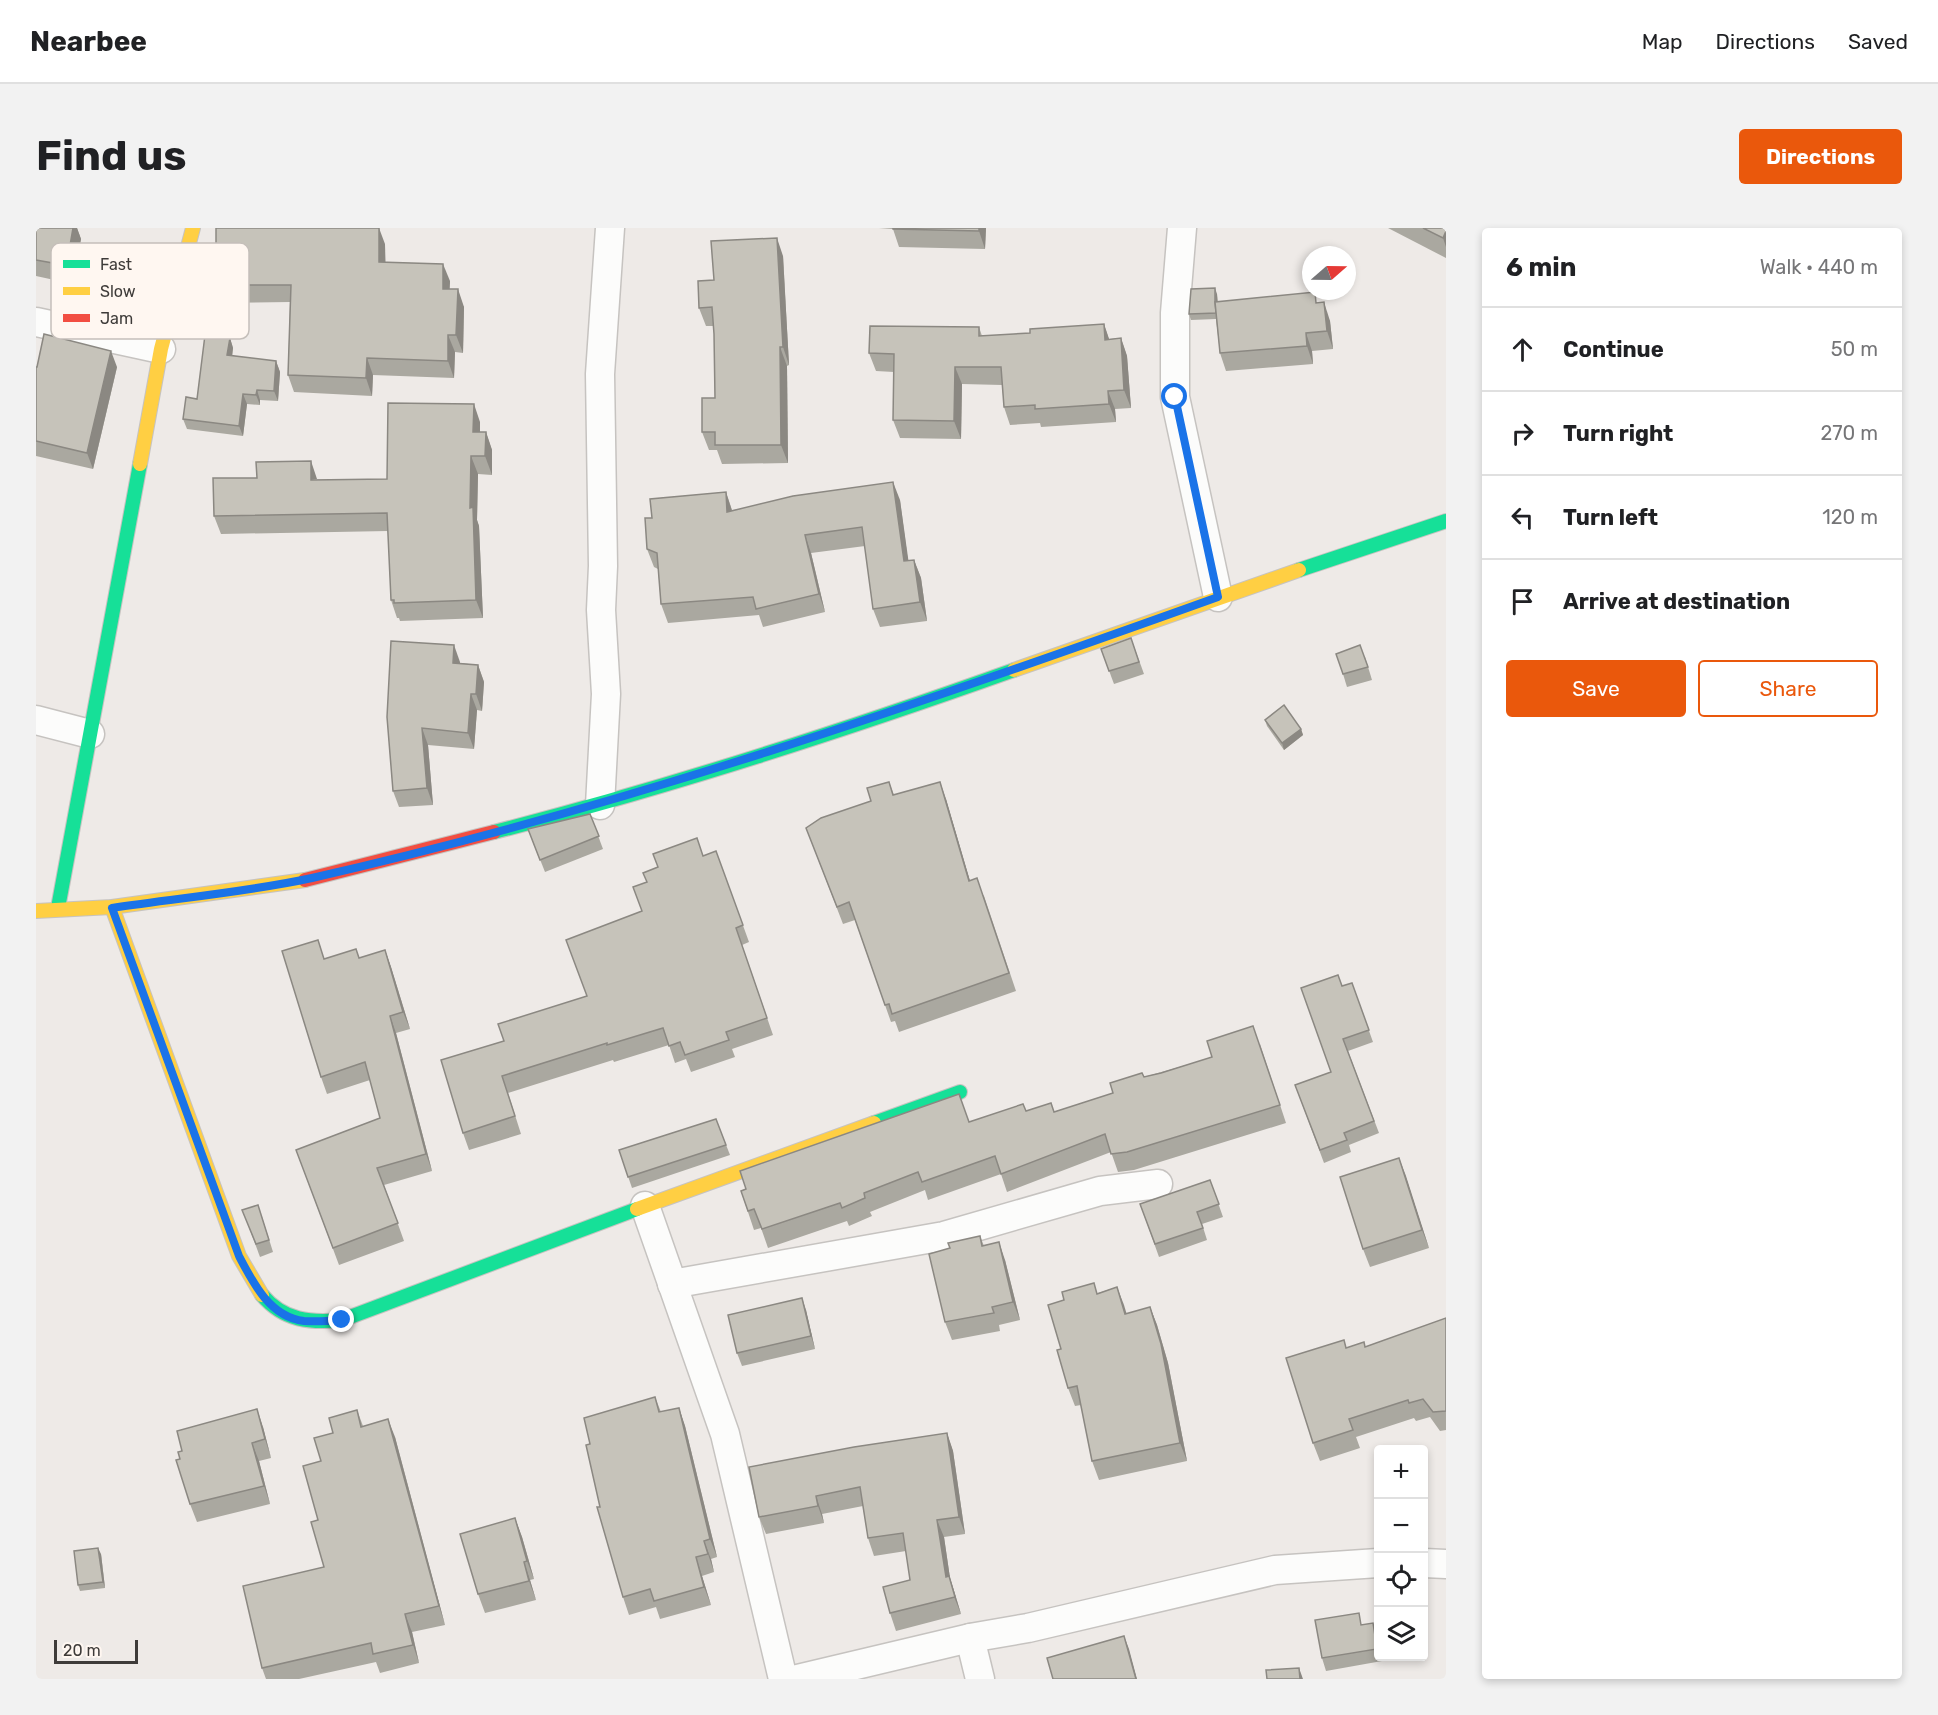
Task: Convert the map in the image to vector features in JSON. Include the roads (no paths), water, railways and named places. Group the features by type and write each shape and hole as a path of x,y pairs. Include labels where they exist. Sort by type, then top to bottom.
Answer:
{"street":[{"path":"189,243 193,228"},
{"path":"600,805 606,694 601,610 603,566 600,374 610,228"},
{"path":"1182,228 1175,314 1175,397 1218,597"},
{"path":"36,322 51,325"},
{"path":"115,339 161,349"},
{"path":"58,908 164,339"},
{"path":"36,911 58,908 112,908 309,879 600,805 921,703 1218,597 1446,522"},
{"path":"36,720 90,734"},
{"path":"112,908 239,1256 258,1292 275,1308 302,1321 342,1320 645,1206 960,1092"},
{"path":"672,1284 944,1236 1100,1191 1158,1184"},
{"path":"645,1206 725,1434 783,1679"},
{"path":"797,1679 1275,1570 1374,1563"},
{"path":"1428,1563 1446,1564"},
{"path":"970,1638 980,1679"}]}
